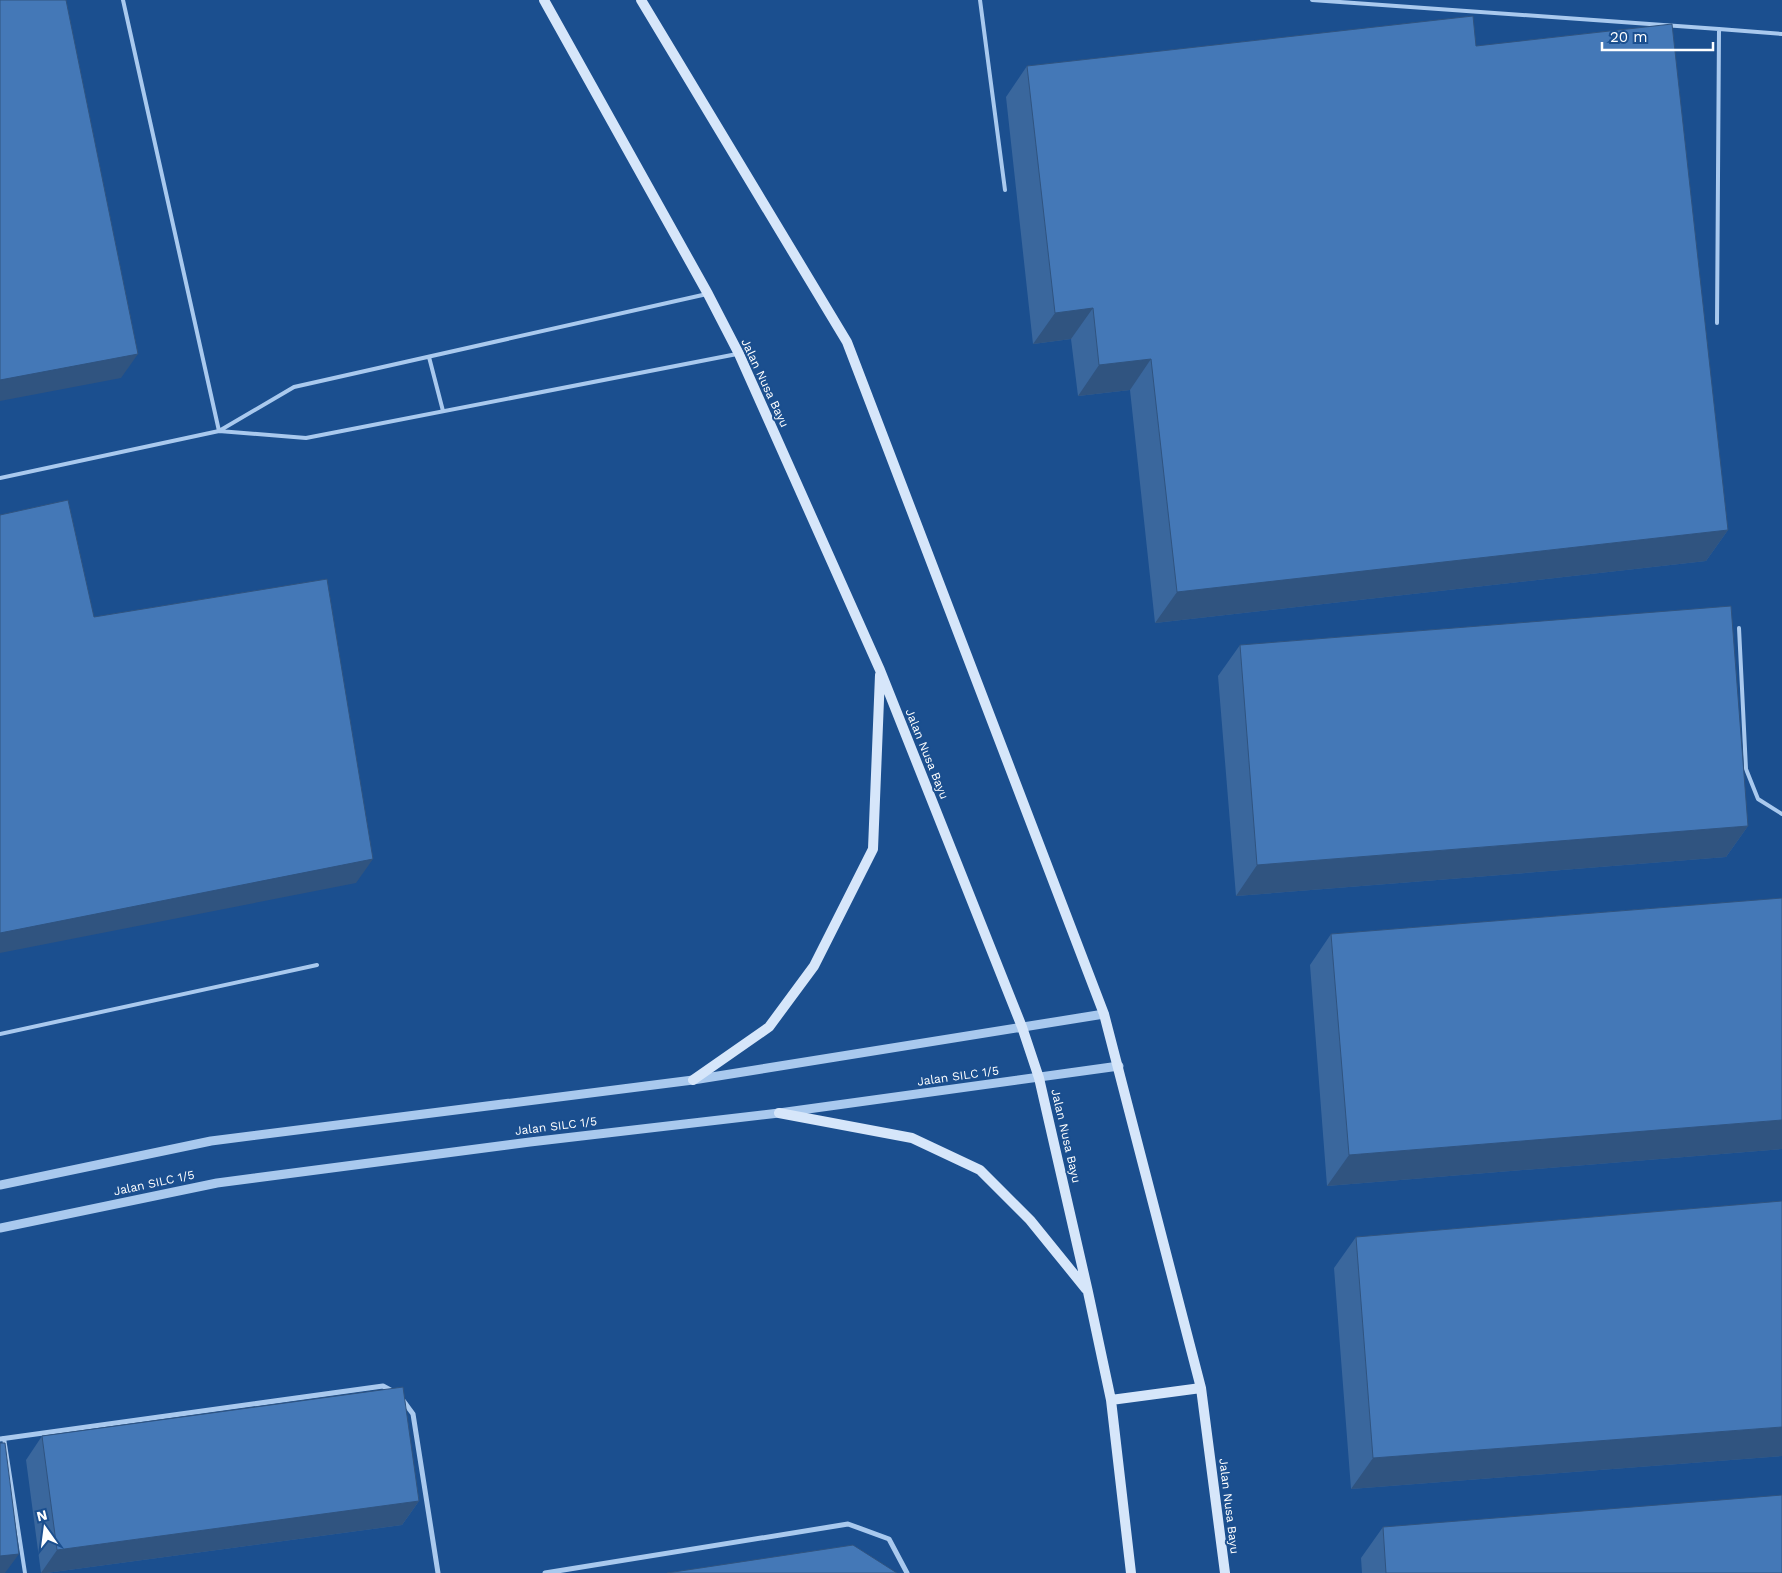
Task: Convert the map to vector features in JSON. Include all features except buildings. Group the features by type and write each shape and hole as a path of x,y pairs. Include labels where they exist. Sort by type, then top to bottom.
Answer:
{"main road":[{"name":"Jalan Nusa Bayu","path":"544,0 708,294 739,354 880,670 1022,1027 1039,1078 1111,1400 1131,1573"},
{"name":"Jalan Nusa Bayu","path":"641,0 847,342 1104,1014 1201,1388 1225,1573"},
{"path":"693,1080 769,1027 814,966 874,849 880,670"},
{"path":"779,1114 912,1138 980,1170 1030,1220 1088,1292"},
{"path":"1111,1400 1201,1388"}],"street":[{"path":"0,1185 211,1140 693,1080 1104,1014"},
{"name":"Jalan SILC 1/5","path":"0,1228 217,1183 530,1142 779,1114 1119,1066"},
{"path":"2,1439 383,1386 398,1394 413,1414 438,1573"},
{"path":"545,1573 848,1524 889,1540 907,1573"}],"lane":[{"path":"123,0 219,431"},
{"path":"980,0 1005,190"},
{"path":"1312,0 1782,34"},
{"path":"1717,323 1719,30"},
{"path":"219,431 294,387 708,294"},
{"path":"0,478 219,431 306,438 739,354"},
{"path":"429,357 443,412"},
{"path":"1738,628 1746,769 1758,798 1782,814"},
{"path":"0,1034 316,965"},
{"path":"2,1439 25,1573"}]}
